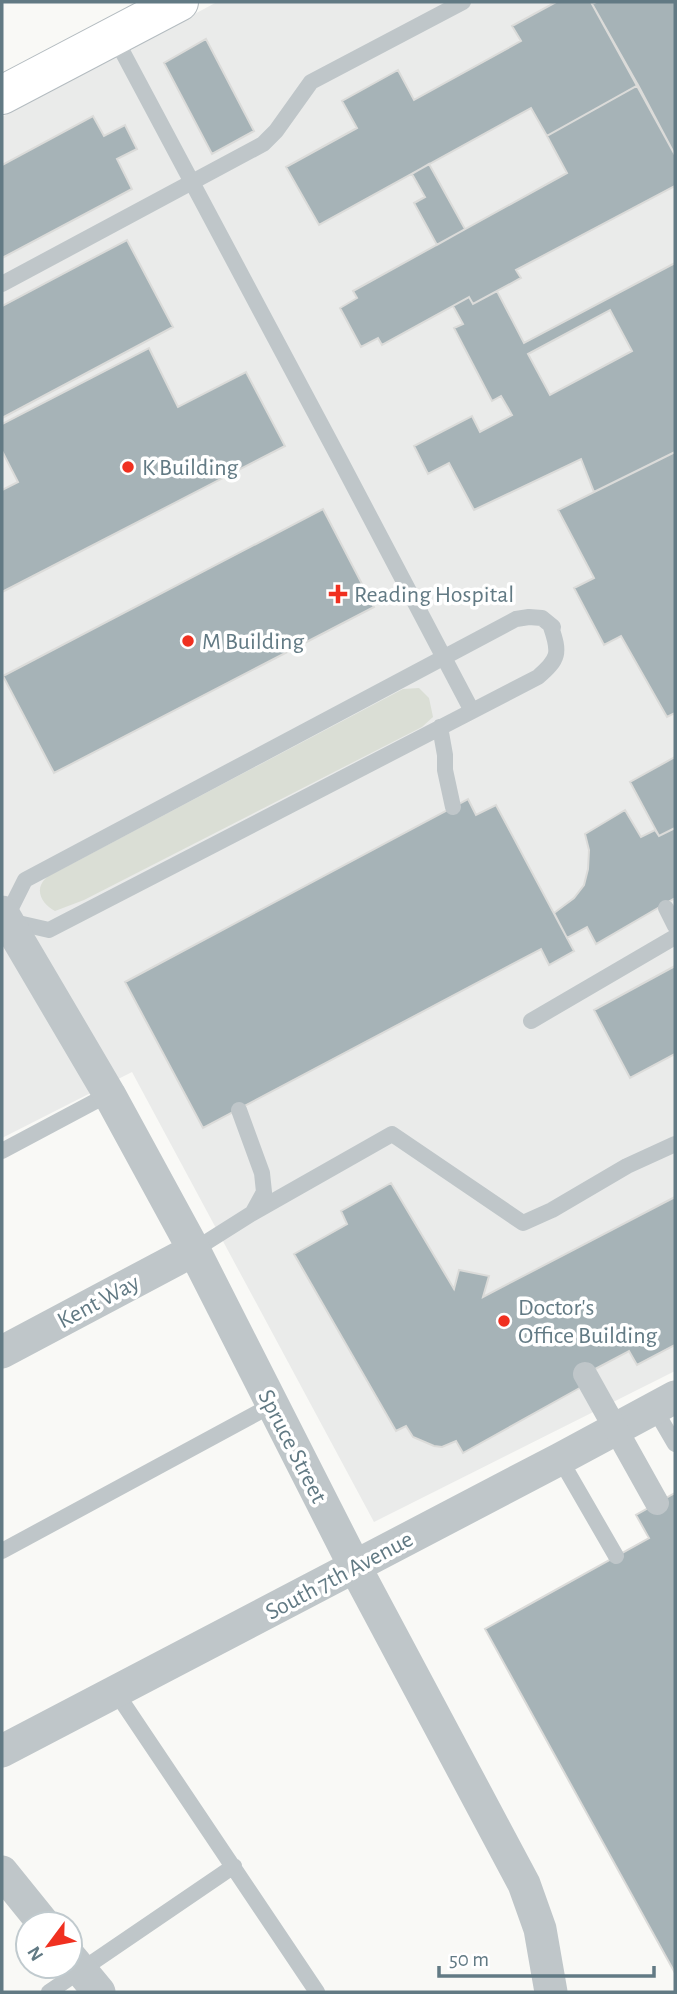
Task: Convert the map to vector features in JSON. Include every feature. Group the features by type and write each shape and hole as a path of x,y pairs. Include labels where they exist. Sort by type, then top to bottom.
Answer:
{"main road":[{"path":"2,95 133,20 179,2"}],"street":[{"name":"Spruce Street","path":"3,918 109,1094 194,1250 355,1567 524,1884 540,1929 551,1992"},
{"name":"Kent Way","path":"2,1352 194,1250"},
{"path":"585,1374 657,1503"},
{"name":"South 7th Avenue","path":"2,1751 665,1402"},
{"path":"2,1872 33,1910"}],"lane":[{"path":"2,284 263,144 276,131 306,88 318,77 463,2"},
{"path":"133,20 191,182 472,711"},
{"path":"542,618 553,627 557,657 548,668 538,677 472,711 49,930 3,918 25,880 443,656 516,619 542,618"},
{"path":"440,727 453,807"},
{"path":"666,908 675,926"},
{"path":"531,1021 675,937"},
{"path":"2,1151 109,1094"},
{"path":"239,1110 262,1173 264,1192 251,1214"},
{"path":"194,1250 251,1214 392,1134 523,1223 552,1210 626,1166 675,1144"},
{"path":"665,1402 675,1444"},
{"path":"2,1551 272,1405"},
{"path":"560,1459 617,1556"},
{"path":"115,1691 317,1992"},
{"path":"84,1972 234,1866"},
{"path":"49,1992 70,1980"}],"shaded area":[{"name":"Reading Hospital","path":"217,2 675,2 675,1371 374,1522 132,1072 2,1138 2,117"},
{"path":"419,688 429,698 433,717 422,727 84,900 55,911 43,901 40,887 49,875 403,689"}],"building":[{"path":"556,2 591,2 638,85 547,136 531,108 319,225 286,167 357,128 342,101 398,70 414,100 521,41 512,26"},
{"path":"675,2 675,155 592,4"},
{"path":"206,39 254,131 212,154 164,63"},
{"path":"638,85 675,155 675,186 516,270 521,278 473,304 469,297 382,345 378,338 361,347 340,308 357,298 353,291 567,173 547,136"},
{"path":"93,116 104,136 125,125 137,149 117,159 132,189 2,258 2,165"},
{"path":"429,164 465,229 437,245 414,203 425,197 412,174"},
{"path":"127,240 173,327 2,418 2,306"},
{"path":"675,263 675,452 594,492 581,459 474,510 449,463 428,474 414,446 472,416 480,432 512,415 501,396 492,401 454,328 463,324 453,306 469,297 473,304 497,291 524,343","holes":["610,310 632,351 550,395 528,354"]},
{"name":"K Building","path":"149,348 178,407 246,372 285,446 2,592 2,490 18,482 2,451 2,424"},
{"path":"675,452 675,713 667,717 621,636 604,645 574,588 594,578 558,510"},
{"name":"M Building","path":"323,509 374,607 54,773 3,676"},
{"path":"675,757 675,828 659,836 630,782"},
{"path":"468,799 476,815 496,805 574,951 549,965 541,949 203,1128 125,982"},
{"path":"625,810 641,837 655,830 659,836 675,828 675,898 596,944 587,927 567,938 554,913 574,898 584,885 589,850 585,834"},
{"path":"675,966 675,1054 630,1078 594,1010"},
{"name":"Doctor's Office Building","path":"391,1183 454,1289 459,1270 489,1276 483,1297 675,1197 675,1345 637,1365 629,1351 580,1377 585,1385 463,1453 456,1441 442,1447 434,1446 413,1437 406,1426 396,1431 294,1254 347,1224 341,1211"},
{"path":"675,1493 675,1973 485,1629 649,1538 636,1515"}],"place":[{"name":"K Building","path":"128,467"},
{"name":"Reading Hospital","path":"338,594"},
{"name":"M Building","path":"188,641"},
{"name":"Doctor's Office Building","path":"504,1321"}]}
